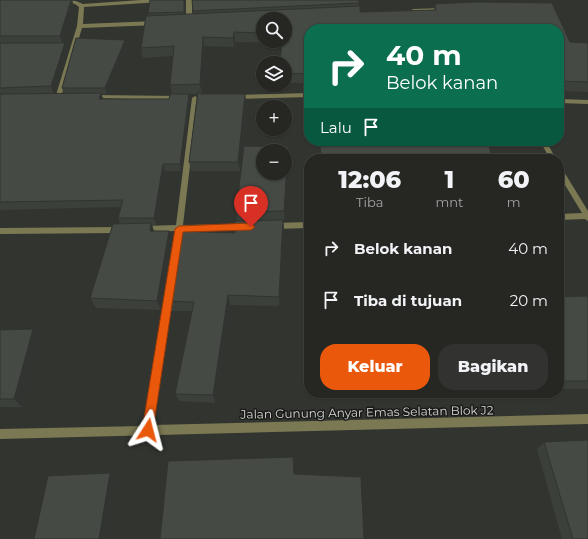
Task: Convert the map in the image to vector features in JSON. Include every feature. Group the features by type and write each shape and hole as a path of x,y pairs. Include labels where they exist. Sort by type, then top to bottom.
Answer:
{"street":[{"path":"58,1 66,0 82,6 161,0"},
{"path":"189,0 189,21"},
{"path":"58,97 80,26 82,6"},
{"path":"408,11 448,10"},
{"path":"181,21 197,20"},
{"path":"80,26 166,22"},
{"path":"66,47 74,46"},
{"path":"225,97 304,95"},
{"path":"44,98 66,97"},
{"path":"88,98 198,98 148,430"},
{"path":"564,101 588,102"},
{"path":"564,178 587,217"},
{"path":"564,217 587,217"},
{"path":"0,231 179,229 304,225"},
{"name":"Jalan Gunung Anyar Emas Selatan Blok J2","path":"0,434 588,419"}],"building":[{"path":"0,0 71,0 60,36 0,36"},
{"path":"150,0 184,0 184,12 148,13"},
{"path":"192,0 359,0 359,3 193,11"},
{"path":"476,2 552,3 562,24 304,24 304,74 292,73 292,56 281,56 281,48 292,48 292,12 256,12 256,33 234,32 233,38 203,37 200,84 170,85 174,46 141,48 146,16 360,6 360,12 436,10 435,4"},
{"path":"564,29 570,42 588,43 588,82 564,81"},
{"path":"76,38 125,40 105,88 62,88"},
{"path":"0,43 65,43 51,86 0,88"},
{"path":"198,92 200,92 200,94 245,94 238,162 189,162"},
{"path":"101,93 99,99 169,99 170,94 189,94 180,164 163,164 154,218 118,218 123,200 0,202 0,94"},
{"path":"244,146 256,146 256,180 286,180 284,211 236,212"},
{"path":"320,146 489,146 491,154 321,154"},
{"path":"283,220 279,297 228,295 213,395 175,394 194,302 168,301 179,231 235,233 235,221"},
{"path":"151,223 150,231 169,231 157,301 90,298 113,224"},
{"path":"587,296 588,298 588,381 564,381 564,297"},
{"path":"33,329 14,399 0,399 0,330"},
{"path":"588,440 588,539 573,539 544,442"},
{"path":"293,457 294,474 361,477 364,539 160,539 168,461"},
{"path":"110,473 99,539 34,539 48,476"}],"route":[{"path":"148,430 179,229 251,227"}]}
